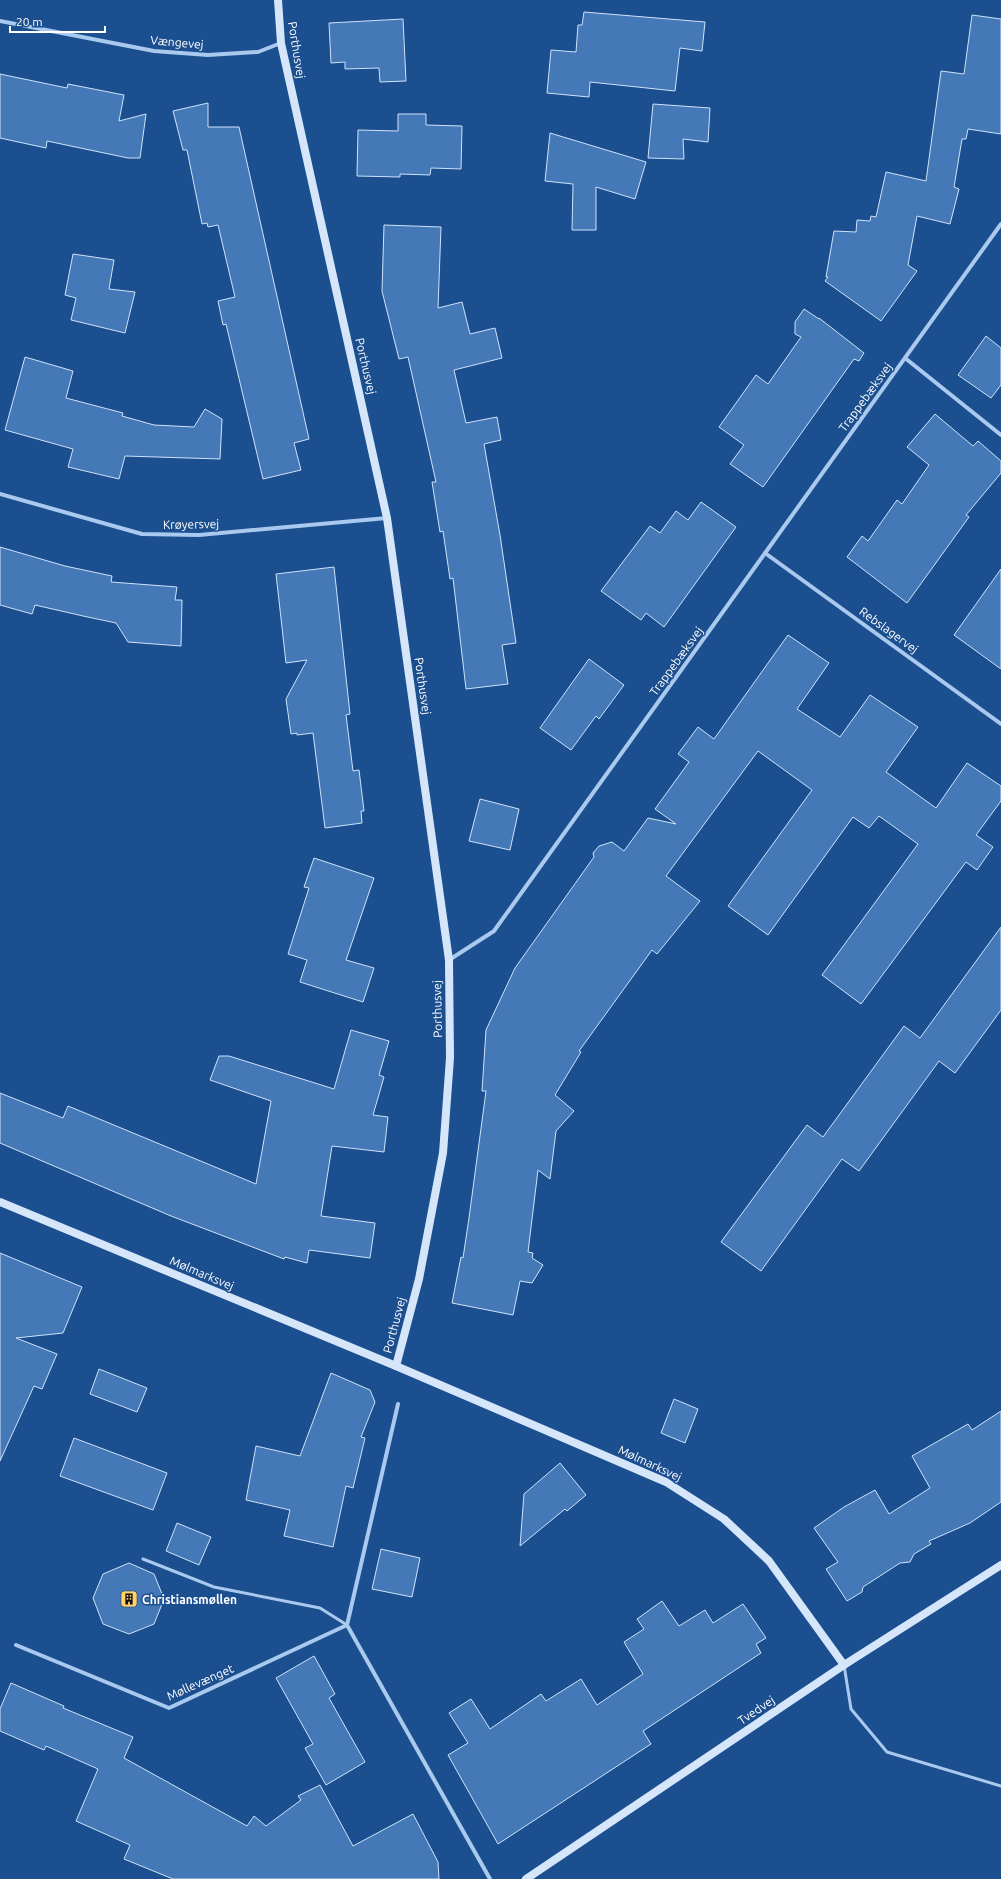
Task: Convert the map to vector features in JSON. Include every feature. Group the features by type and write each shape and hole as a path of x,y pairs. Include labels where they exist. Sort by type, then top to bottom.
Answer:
{"street":[{"name":"Porthusvej","path":"278,0 281,42 387,518 449,960 450,1058 443,1153 419,1279 396,1366 408,1372"},
{"name":"Vængevej","path":"0,21 154,51 208,54 258,52 281,42"},
{"name":"Trappebæksvej","path":"449,960 494,931 1001,224"},
{"name":"Trappebæksvej","path":"905,358 1001,435"},
{"name":"Krøyersvej","path":"0,494 142,534 199,536 387,518"},
{"name":"Rebslagervej","path":"765,553 1001,724"},
{"name":"Mølmarksvej","path":"0,1202 396,1366"},
{"name":"Mølmarksvej","path":"408,1372 666,1482 724,1519 769,1561 844,1665"},
{"path":"398,1404 347,1625 490,1879"},
{"name":"Tvedvej","path":"526,1879 844,1665 1001,1565"},
{"name":"Møllevænget","path":"16,1645 169,1708 347,1625"}],"lane":[{"path":"143,1559 214,1587 320,1608 347,1625"},
{"path":"844,1665 851,1709 887,1752 1001,1786"}],"building":[{"path":"584,12 705,22 702,51 680,48 675,91 590,82 589,97 547,93 551,50 576,52 578,25 582,25"},
{"path":"972,15 1001,19 1001,134 968,129 966,139 962,139 954,187 959,189 950,224 917,216 908,265 917,271 881,321 825,281 828,277 826,277 834,231 856,232 857,220 870,221 871,216 876,217 886,172 926,181 941,71 964,74"},
{"path":"403,19 406,81 380,82 379,68 345,69 345,62 331,63 329,23"},
{"path":"0,74 67,88 68,84 124,95 119,121 146,114 140,158 128,158 47,141 46,148 0,138"},
{"path":"208,103 208,127 239,127 309,439 294,443 301,470 263,479 226,324 223,325 218,301 235,297 218,225 208,227 207,223 202,224 187,150 183,150 173,111"},
{"path":"653,104 710,108 708,142 683,139 684,159 648,158"},
{"path":"398,114 426,114 426,125 462,126 461,169 431,168 430,175 400,174 400,177 357,176 358,130 398,131"},
{"path":"550,133 646,162 635,199 596,187 596,230 572,230 573,184 545,181"},
{"path":"384,225 441,227 438,308 462,302 470,334 495,328 502,358 454,370 466,423 497,417 501,440 484,444 500,535 516,643 502,645 508,684 466,689 453,578 450,579 443,531 440,532 432,482 436,482 408,357 399,359 382,291"},
{"path":"73,254 114,260 109,289 135,292 125,333 71,320 76,298 65,295"},
{"path":"804,309 819,318 864,353 859,361 854,359 763,487 730,464 744,445 719,427 756,375 768,384 801,337 795,334 795,322"},
{"path":"986,336 1001,348 1001,385 991,398 958,375"},
{"path":"25,357 73,371 66,398 123,413 122,416 154,425 194,427 205,409 222,419 220,459 125,456 119,479 68,467 73,449 5,430"},
{"path":"935,414 973,446 978,441 1001,461 1001,473 966,515 969,517 907,603 847,557 862,536 868,541 897,500 902,504 929,465 907,447"},
{"path":"701,502 736,527 664,627 646,613 641,620 601,591 650,526 660,533 676,511 688,520"},
{"path":"0,547 65,566 112,576 111,582 177,587 175,600 182,600 181,646 128,642 116,623 35,605 32,614 0,605"},
{"path":"334,567 350,714 346,715 353,771 359,770 364,811 361,811 362,823 325,828 313,733 297,735 297,733 291,734 286,699 307,660 286,663 276,574"},
{"path":"1001,569 1001,669 954,635"},
{"path":"788,635 829,663 797,709 840,737 870,695 918,727 886,772 936,808 967,763 1001,786 1001,801 976,835 993,847 977,870 966,862 861,1004 822,975 918,844 879,816 869,828 853,817 768,935 728,906 812,790 758,751 666,876 700,901 657,954 652,950 579,1051 581,1052 555,1095 574,1111 556,1131 550,1179 538,1170 528,1252 533,1253 532,1258 543,1265 532,1283 520,1281 513,1315 452,1303 461,1257 463,1258 486,1091 482,1091 486,1030 515,968 594,857 593,853 599,846 612,842 624,851 648,818 676,824 655,809 689,762 678,754 698,727 714,739"},
{"path":"589,659 624,685 599,719 596,716 571,750 540,728"},
{"path":"480,799 519,809 510,850 469,841"},
{"path":"314,858 374,878 346,960 374,968 363,1002 300,982 307,960 288,954 309,888 304,887"},
{"path":"1001,927 1001,1010 955,1073 939,1061 859,1171 842,1159 761,1271 721,1242 807,1125 823,1137 904,1026 920,1038"},
{"path":"351,1030 389,1041 379,1075 384,1077 373,1115 388,1117 384,1152 332,1146 321,1216 375,1223 370,1258 309,1250 307,1263 285,1257 284,1259 171,1216 0,1143 0,1093 63,1118 68,1106 256,1184 271,1101 210,1080 219,1056 229,1056 334,1089"},
{"path":"0,1253 82,1287 63,1333 16,1338 57,1354 42,1389 34,1386 0,1461"},
{"path":"99,1369 147,1388 137,1412 90,1394"},
{"path":"331,1373 370,1390 375,1402 361,1437 365,1438 353,1488 346,1486 333,1547 284,1536 290,1510 246,1500 256,1446 300,1456"},
{"path":"674,1399 698,1409 685,1443 661,1433"},
{"path":"1001,1411 1001,1502 970,1523 929,1541 931,1544 914,1554 910,1562 900,1563 863,1587 862,1592 847,1601 826,1569 838,1562 814,1528 844,1507 875,1490 889,1514 930,1488 912,1456 968,1424 972,1430"},
{"path":"74,1438 167,1473 153,1510 60,1476"},
{"path":"560,1463 586,1495 567,1511 565,1509 520,1546 524,1494"},
{"path":"177,1523 211,1537 199,1565 166,1551"},
{"path":"381,1549 420,1558 412,1597 372,1589"},
{"name":"Christiansmøllen","path":"129,1563 154,1574 164,1599 154,1624 129,1634 103,1624 93,1598 103,1574"},
{"path":"662,1601 679,1626 705,1610 713,1623 743,1604 766,1638 756,1644 761,1653 643,1731 651,1744 498,1844 448,1755 468,1743 449,1713 471,1699 490,1729 541,1694 546,1701 581,1679 597,1705 643,1674 624,1642 644,1629 637,1619"},
{"path":"314,1656 335,1694 329,1698 365,1762 326,1785 305,1748 313,1744 276,1678"},
{"path":"11,1683 64,1706 63,1708 133,1737 124,1758 247,1826 254,1816 266,1826 301,1800 298,1796 320,1785 353,1846 413,1814 438,1862 439,1879 173,1879 124,1859 130,1845 76,1821 98,1769 46,1746 44,1750 0,1731 0,1709"}],"place":[{"name":"Christiansmøllen","path":"129,1599"}]}
